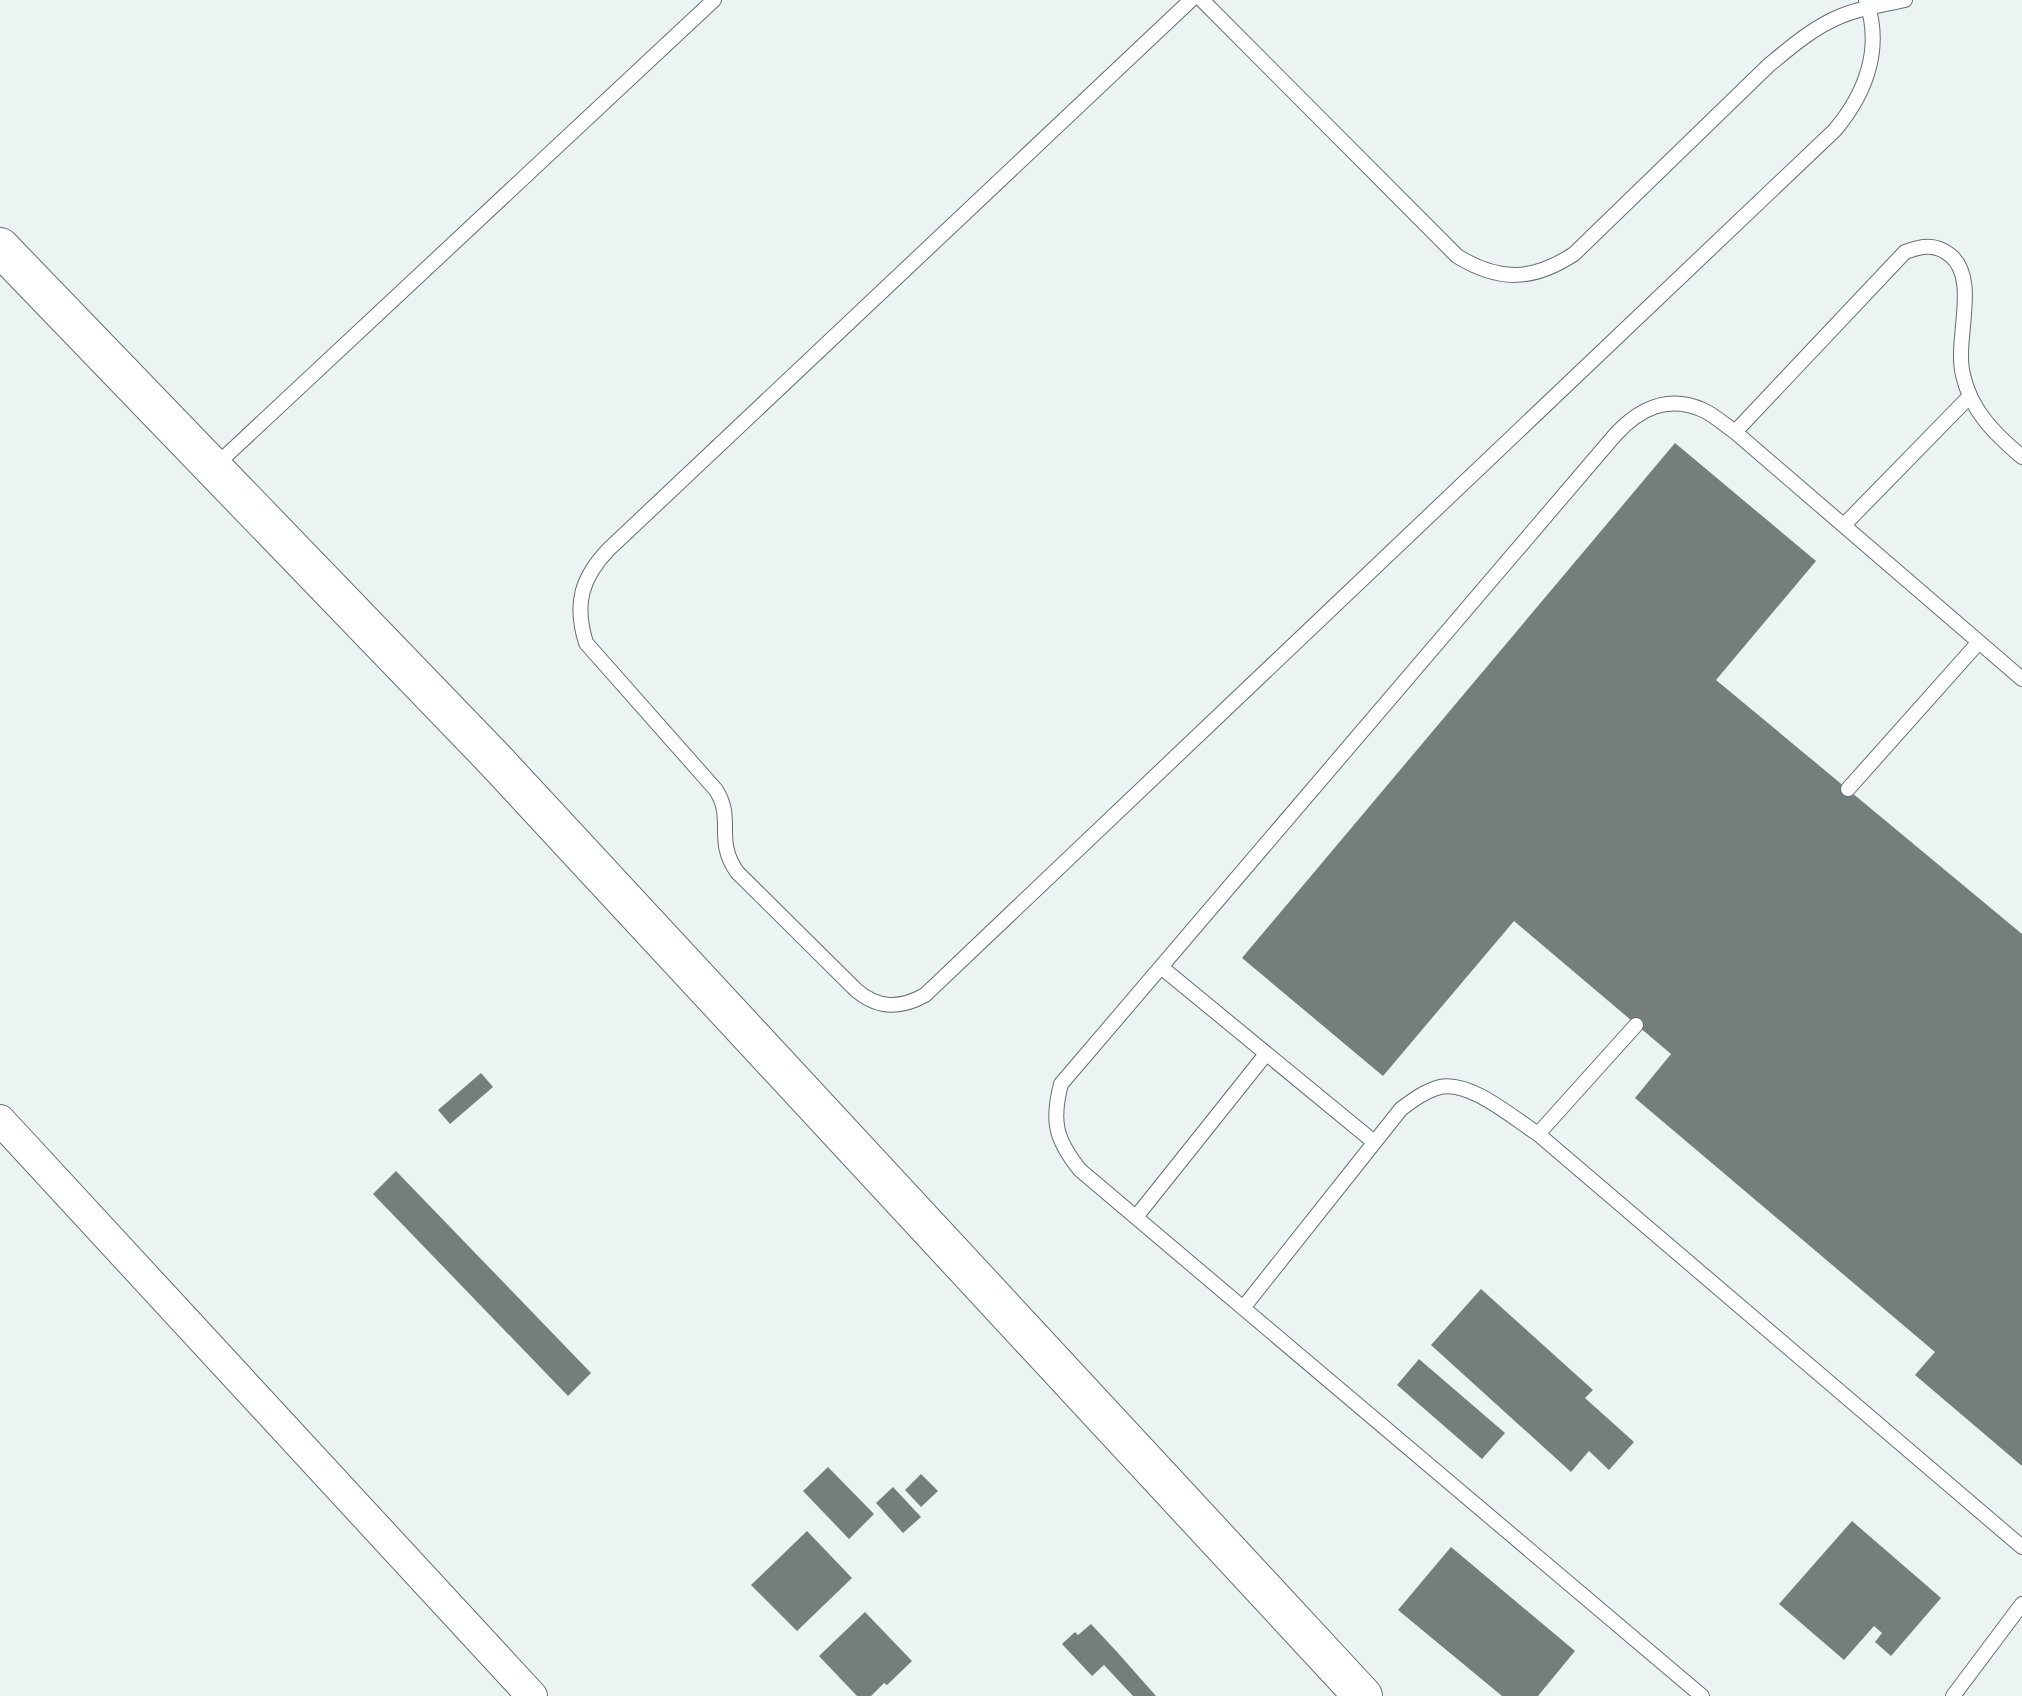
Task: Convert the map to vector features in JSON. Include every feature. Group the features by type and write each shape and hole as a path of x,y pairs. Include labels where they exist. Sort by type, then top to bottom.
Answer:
{"street":[{"path":"0,247 495,760 1363,1696"},
{"path":"0,1120 532,1696"}],"lane":[{"path":"213,468 714,0"},
{"path":"1191,0 609,549 595,563 585,581 579,614 586,643 716,790 725,811 724,844 737,872 856,990 875,1003 886,1006 900,1005 925,995 1835,130 1850,112 1869,72 1873,30 1868,4"},
{"path":"1202,0 1457,256 1487,272 1512,275 1540,272 1558,265 1574,254 1794,44 1817,28 1868,4 1905,0"},
{"path":"1735,432 1905,252 1923,246 1942,249 1958,261 1965,280 1960,353 1962,374 1969,396 1983,420 2022,457"},
{"path":"1844,525 1969,396"},
{"path":"1702,1696 1080,1170 1065,1152 1057,1130 1055,1107 1061,1084 1632,417 1654,406 1680,404 1704,410 1735,432 2022,678"},
{"path":"1848,789 1979,642"},
{"path":"1161,967 1374,1142"},
{"path":"1538,1134 1636,1025"},
{"path":"1136,1217 1266,1054"},
{"path":"1243,1308 1401,1109 1422,1094 1442,1086 1469,1089 1538,1134 2022,1547"},
{"path":"1954,1696 2022,1604"}],"building":[{"path":"1675,443 1816,561 1716,680 2022,934 2022,1466 1915,1375 1935,1352 1635,1098 1671,1054 1514,921 1383,1076 1242,958"},
{"path":"481,1073 493,1087 450,1124 438,1110"},
{"path":"396,1171 591,1373 568,1396 373,1194"},
{"path":"1481,1289 1593,1390 1585,1398 1634,1442 1609,1470 1589,1451 1571,1472 1431,1345"},
{"path":"1419,1359 1505,1433 1482,1459 1397,1385"},
{"path":"828,1467 874,1514 849,1539 803,1491"},
{"path":"921,1474 938,1491 921,1507 905,1490"},
{"path":"893,1487 921,1517 903,1533 876,1503"},
{"path":"1852,1521 1941,1598 1891,1656 1875,1642 1882,1633 1874,1626 1844,1660 1779,1604"},
{"path":"807,1531 852,1578 797,1631 751,1585"},
{"path":"1451,1547 1575,1651 1538,1696 1502,1696 1398,1610"},
{"path":"865,1612 912,1661 871,1696 857,1696 819,1656"},
{"path":"1091,1624 1156,1696 1133,1696 1104,1665 1092,1676 1062,1644 1075,1632 1078,1635"}]}
